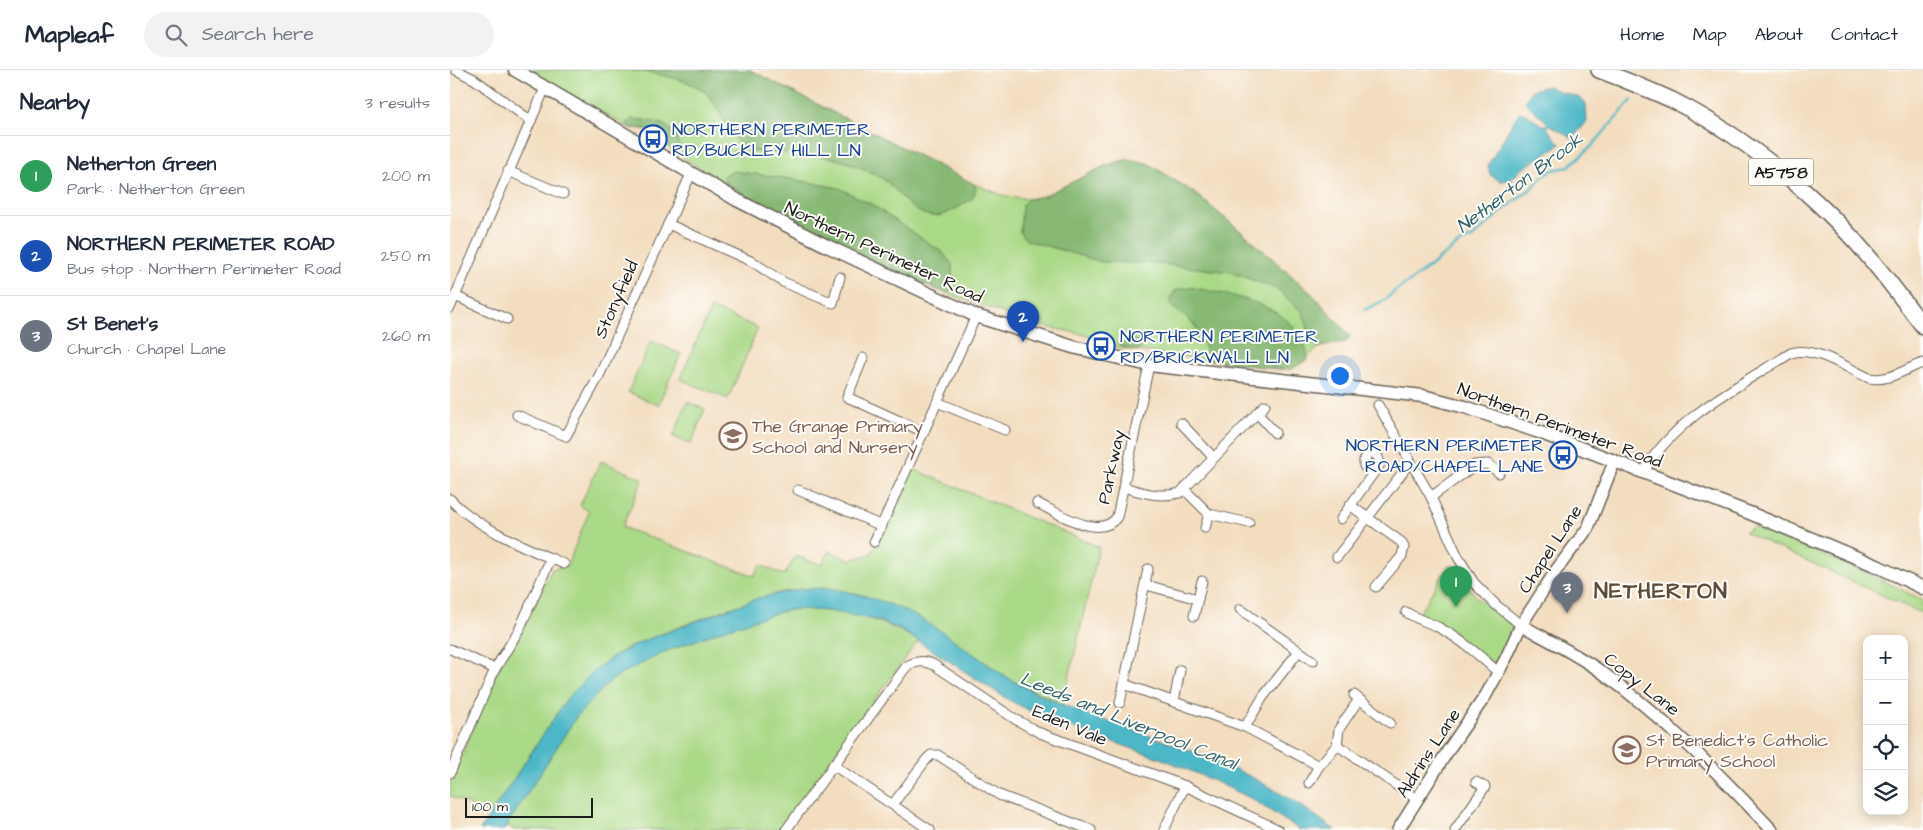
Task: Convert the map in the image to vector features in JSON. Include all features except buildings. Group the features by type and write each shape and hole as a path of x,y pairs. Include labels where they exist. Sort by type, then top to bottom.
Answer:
{"highway":[{"name":"A5758","path":"1599,70 1646,88 1692,111 1736,139 1793,181 1831,216 1859,246 1923,326"}],"main road":[{"name":"Northern Perimeter Road","path":"515,70 691,174 825,245 976,316 1073,347 1149,365 1423,396 1465,407 1536,431 1752,514 1877,566 1923,588"}],"street":[{"path":"456,70 474,79 530,121"},
{"path":"450,308 545,88"},
{"path":"508,171 563,194"},
{"name":"Stonyfield","path":"517,415 566,436 599,376 691,174"},
{"path":"668,224 753,262 783,282 833,304 840,277"},
{"path":"455,296 507,319"},
{"path":"874,542 976,316"},
{"path":"1643,473 1651,458 1691,419 1791,352 1798,350 1814,352 1869,378 1876,379 1887,379 1923,363"},
{"path":"863,358 847,397 924,432"},
{"name":"Parkway","path":"1037,503 1082,524 1100,527 1113,523 1117,517 1124,488 1149,365"},
{"path":"938,402 1004,430"},
{"path":"1124,488 1167,496 1180,493 1264,405"},
{"path":"1378,405 1431,497 1458,557 1474,583 1496,605 1521,625"},
{"path":"1258,413 1275,433"},
{"path":"1181,423 1213,457"},
{"path":"1336,557 1403,472 1409,460"},
{"name":"Chapel Lane","path":"1499,673 1521,625 1557,569 1588,528 1614,462"},
{"path":"1431,497 1476,465 1488,464 1499,473"},
{"path":"1341,518 1372,474"},
{"path":"1184,489 1208,514 1249,523"},
{"path":"798,490 882,526"},
{"path":"450,499 462,512 485,527 564,564"},
{"path":"1350,505 1401,542 1404,547 1402,556 1376,587"},
{"path":"1205,528 1208,514"},
{"path":"450,773 495,669 519,630 551,558"},
{"path":"1120,703 1148,570"},
{"path":"1194,616 1202,581"},
{"path":"1146,585 1198,599"},
{"path":"1240,609 1313,661"},
{"path":"1406,612 1438,627 1470,647 1499,673"},
{"name":"Copy Lane","path":"1521,625 1602,672 1647,707 1721,775 1772,830"},
{"path":"450,649 495,669"},
{"path":"1246,727 1263,697 1299,651"},
{"name":"Eden Vale","path":"786,830 906,667 920,661 929,662 1040,733 1185,786 1279,830"},
{"path":"1174,702 1180,670"},
{"name":"Aldrins Lane","path":"1402,829 1451,746 1499,673"},
{"path":"1124,684 1246,727 1319,766"},
{"path":"1309,783 1319,766 1338,745 1339,730 1356,697 1390,723"},
{"path":"1338,745 1418,800"},
{"path":"894,804 926,760 931,755 938,755 999,795 1091,830"},
{"path":"833,764 930,830"},
{"path":"1455,830 1485,787 1476,782"},
{"path":"1164,830 1185,786"}],"green space":[{"path":"528,70 750,70 974,184 1002,195 1028,199 1044,196 1107,165 1129,159 1149,164 1193,192 1250,239 1314,296 1350,336 1346,342 1319,348 1297,365 1278,369 1132,350 1111,346 1088,335 1040,326 946,293 884,268 754,201 674,152 664,143 659,134 645,129 630,128"},
{"path":"632,70 750,70 974,184 976,189 973,198 947,213 932,216 923,214 909,205 881,178 852,164 812,155 751,151 737,141 714,103 702,90 684,81"},
{"path":"631,119 647,120 668,127 677,139 679,147 674,152 664,143 659,134 645,129 630,128 627,123"},
{"path":"1129,159 1149,164 1193,192 1250,239 1314,296 1350,336 1346,342 1320,347 1314,345 1303,313 1277,289 1230,272 1160,264 1102,262 1026,240 1020,233 1022,205 1028,199 1044,196 1107,165"},
{"path":"733,171 839,188 871,204 942,252 952,264 953,289 946,293 889,269 806,229 726,183 723,176"},
{"path":"1190,287 1245,299 1279,314 1292,326 1302,340 1308,359 1292,369 1278,369 1211,360 1198,330 1184,315 1172,307 1170,298 1176,290"},
{"path":"711,308 758,328 728,399 680,379"},
{"path":"1024,309 1035,310 1043,322 1040,326 1018,317 1017,312"},
{"path":"1122,339 1142,341 1144,344 1139,350 1130,349 1118,343"},
{"path":"651,341 681,354 658,405 628,392"},
{"path":"687,402 705,409 691,444 673,437"},
{"path":"601,461 643,479 622,527 754,576 760,565 784,575 796,556 822,565 829,551 850,560 871,554 911,468 1099,547 1063,704 1011,680 912,614 860,594 828,588 782,592 724,610 643,641 623,650 595,670 568,697 490,815 450,796 450,783 498,669 522,632 552,569 567,566 589,512 580,505"},
{"path":"1754,527 1860,570 1923,600 1923,614 1744,532"},
{"path":"1448,566 1453,566 1477,598 1510,623 1512,632 1497,665 1417,617"},
{"path":"799,609 831,611 861,617 890,626 918,641 778,830 514,830 507,825 570,725 601,690 617,676 648,659 727,628 763,616"}],"water":[{"path":"1548,86 1582,99 1586,103 1587,122 1572,138 1550,125 1547,128 1560,144 1522,169 1510,180 1501,181 1490,175 1488,165 1519,112 1526,114 1544,126 1548,123 1525,102 1532,90"},
{"path":"828,588 868,597 894,606 919,618 943,632 1001,674 1047,698 1236,769 1287,797 1335,830 1300,830 1250,798 1214,781 1165,760 1053,721 1028,710 1007,699 901,630 877,620 828,611 799,609 786,610 720,631 667,651 619,675 608,683 577,716 504,830 480,830 568,697 595,670 612,657 643,641 758,598 801,589"}],"waterway":[{"name":"Netherton Brook","path":"1364,310 1385,300 1461,242 1472,238 1503,210 1531,189 1542,177 1553,170 1568,167 1591,147 1632,100"}],"place":[{"name":"NORTHERN PERIMETER RD/BUCKLEY HILL LN","path":"653,139"},
{"name":"NORTHERN PERIMETER ROAD","path":"1023,342"},
{"name":"NORTHERN PERIMETER RD/BRICKWALL LN","path":"1101,346"},
{"name":"The Grange Primary School and Nursery","path":"733,436"},
{"name":"NORTHERN PERIMETER ROAD/CHAPEL LANE","path":"1563,455"},
{"name":"Netherton Green","path":"1456,607"},
{"name":"St Benet's","path":"1567,613"},
{"name":"St Benedict's Catholic Primary School","path":"1627,750"}],"district":[{"name":"NETHERTON","path":"1661,590"}],"water label":[{"name":"Leeds and Liverpool Canal","path":"1129,720"}]}
